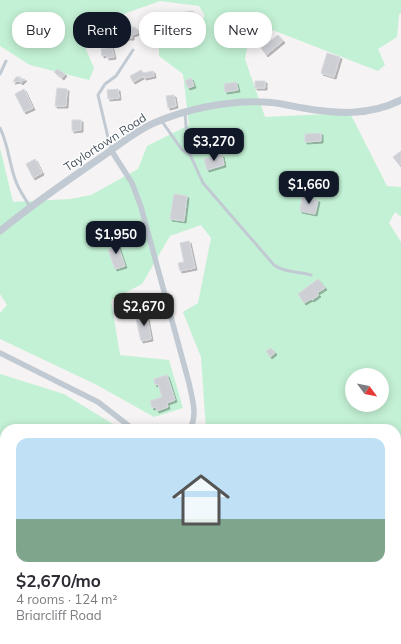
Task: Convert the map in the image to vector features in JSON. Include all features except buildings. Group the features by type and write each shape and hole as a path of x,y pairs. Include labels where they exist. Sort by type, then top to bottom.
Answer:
{"street":[{"name":"Taylortown Road","path":"0,231 30,207 111,150 138,132 161,120 222,105 263,102 325,112 359,113 375,110 401,100"},
{"path":"111,150 132,182 141,207 189,383 195,411 192,424"},
{"path":"0,352 98,402 127,424"}],"lane":[{"path":"111,150 98,95 105,84 116,76 133,50"},
{"path":"0,74 6,60"},
{"path":"186,113 190,154 203,183 274,265 285,271 302,272 311,275"},
{"path":"161,120 182,150 190,154"},
{"path":"0,128 6,140 8,156 15,180 30,207"}],"green space":[{"path":"0,0 401,0 401,13 399,15 397,37 378,49 385,65 378,71 272,30 272,12 214,12 214,48 247,48 245,59 265,117 350,113 387,186 401,187 401,217 395,212 389,223 401,242 401,424 206,424 201,357 183,312 198,303 211,238 201,225 170,236 142,284 111,300 120,355 169,360 183,408 154,417 97,385 0,339 0,313 7,305 0,294 0,148 13,202 70,199 91,195 138,169 147,146 189,125 183,74 159,56 159,48 206,48 206,12 203,12 199,6 160,1 129,12 73,12 73,48 85,48 94,68 89,80 30,65 0,46"},
{"path":"0,374 64,394 113,424 0,424"}]}
